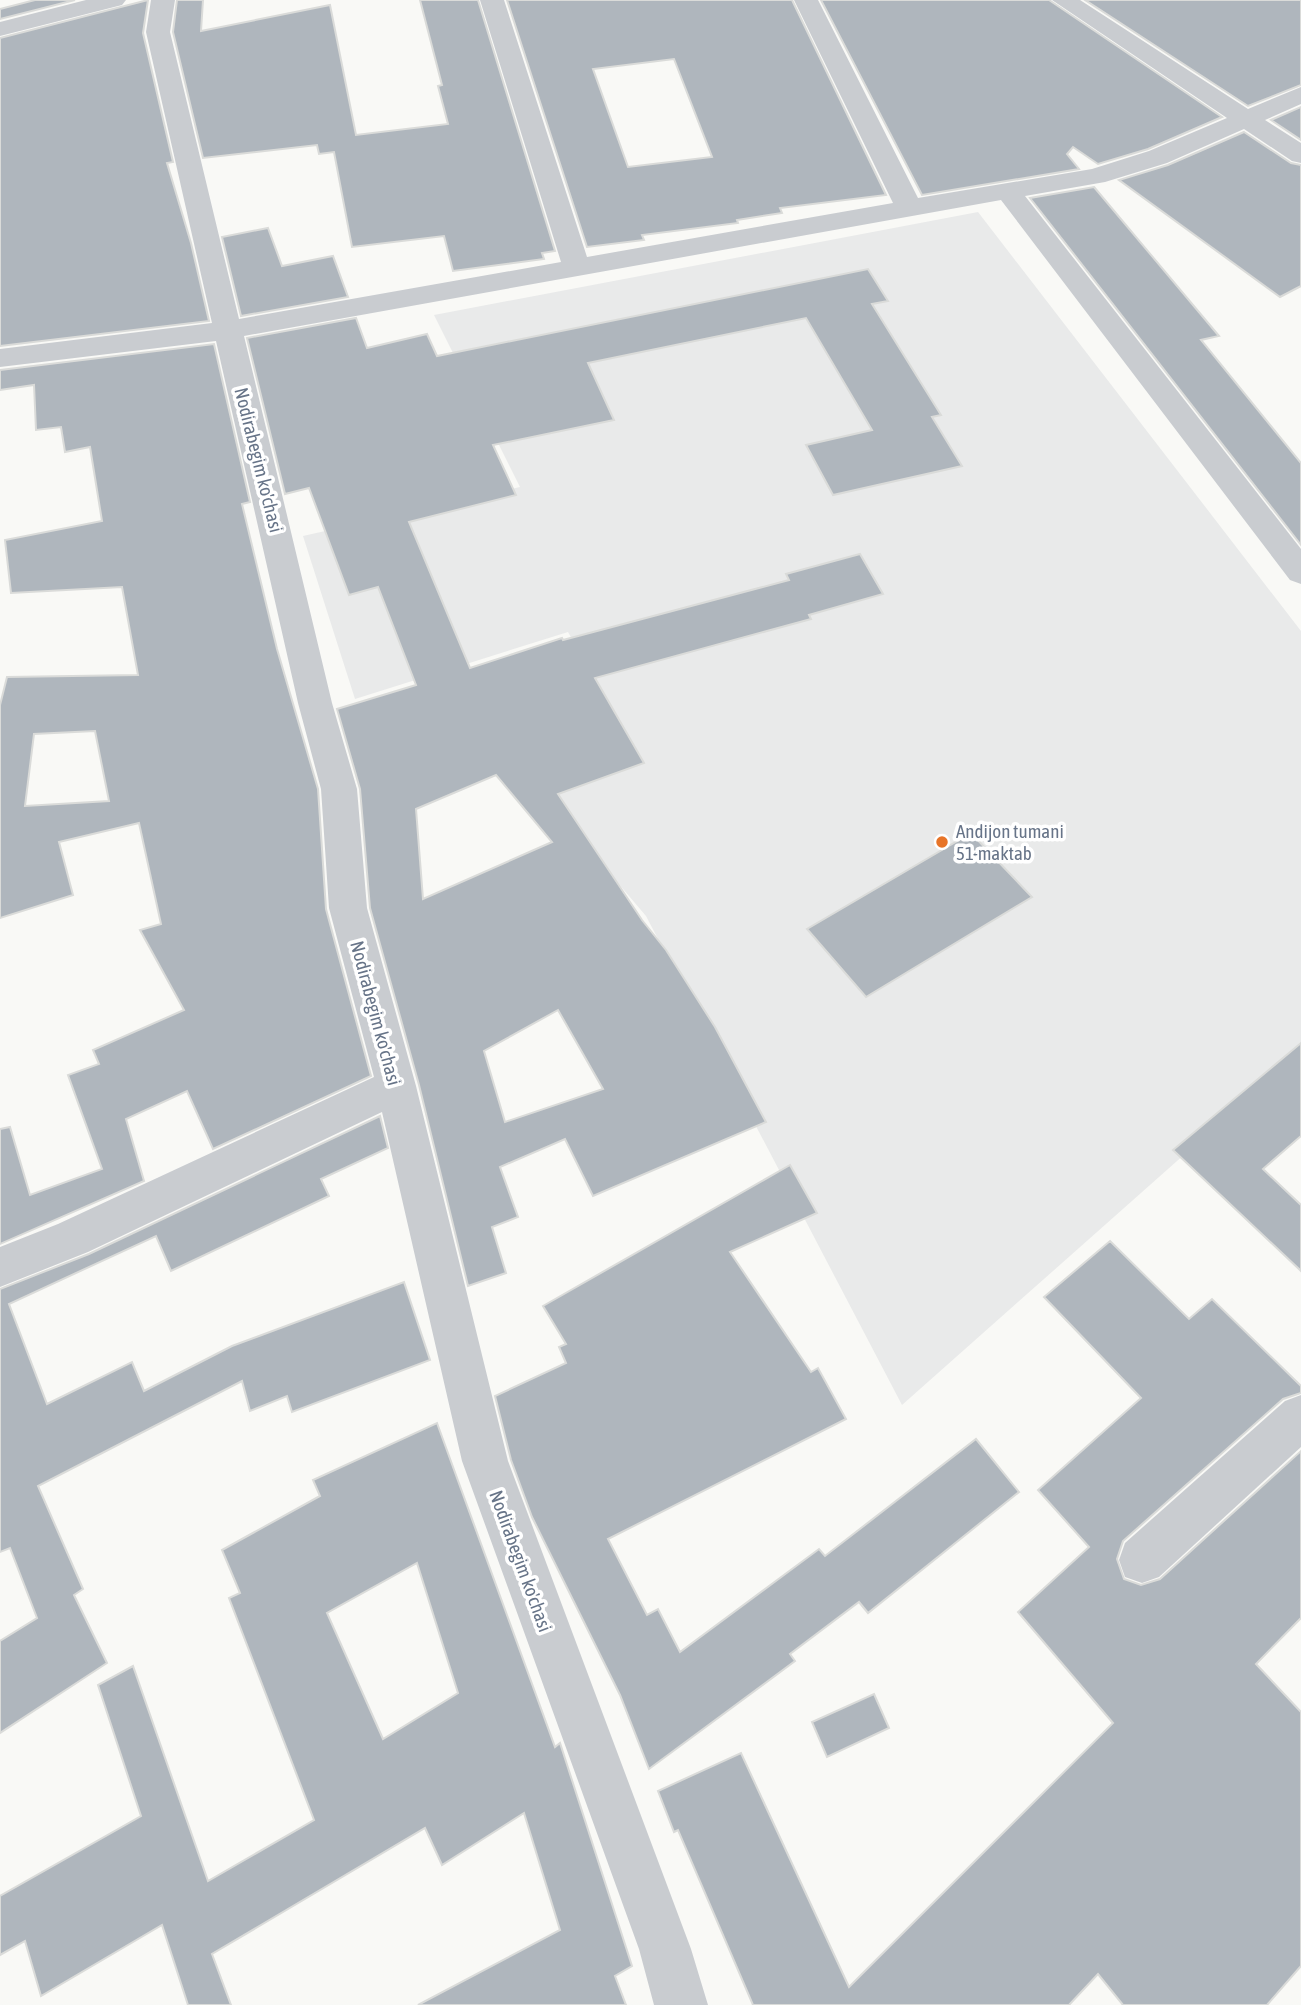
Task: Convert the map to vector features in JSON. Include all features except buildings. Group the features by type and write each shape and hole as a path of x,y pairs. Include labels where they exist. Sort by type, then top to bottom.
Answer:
{"lane":[{"path":"0,29 114,0"},
{"name":"Nodirabegim ko'chasi","path":"163,0 158,32 315,703 339,789 348,908 396,1086 485,1461 665,1949 681,2005"},
{"path":"492,0 577,269"},
{"path":"806,0 909,208"},
{"path":"1063,0 1301,155"},
{"path":"0,358 227,330 1096,176 1158,157 1301,95"},
{"path":"1008,192 1301,572"},
{"path":"0,1267 73,1238 396,1086"},
{"path":"1142,1560 1301,1417"}],"shaded area":[{"name":"Andijon tumani 51-maktab","path":"978,212 1301,631 1301,1051 902,1405 646,916 520,768 623,728 568,632 355,699 303,536 520,487 434,315"}],"place":[{"name":"Andijon tumani 51-maktab","path":"942,842"}]}
